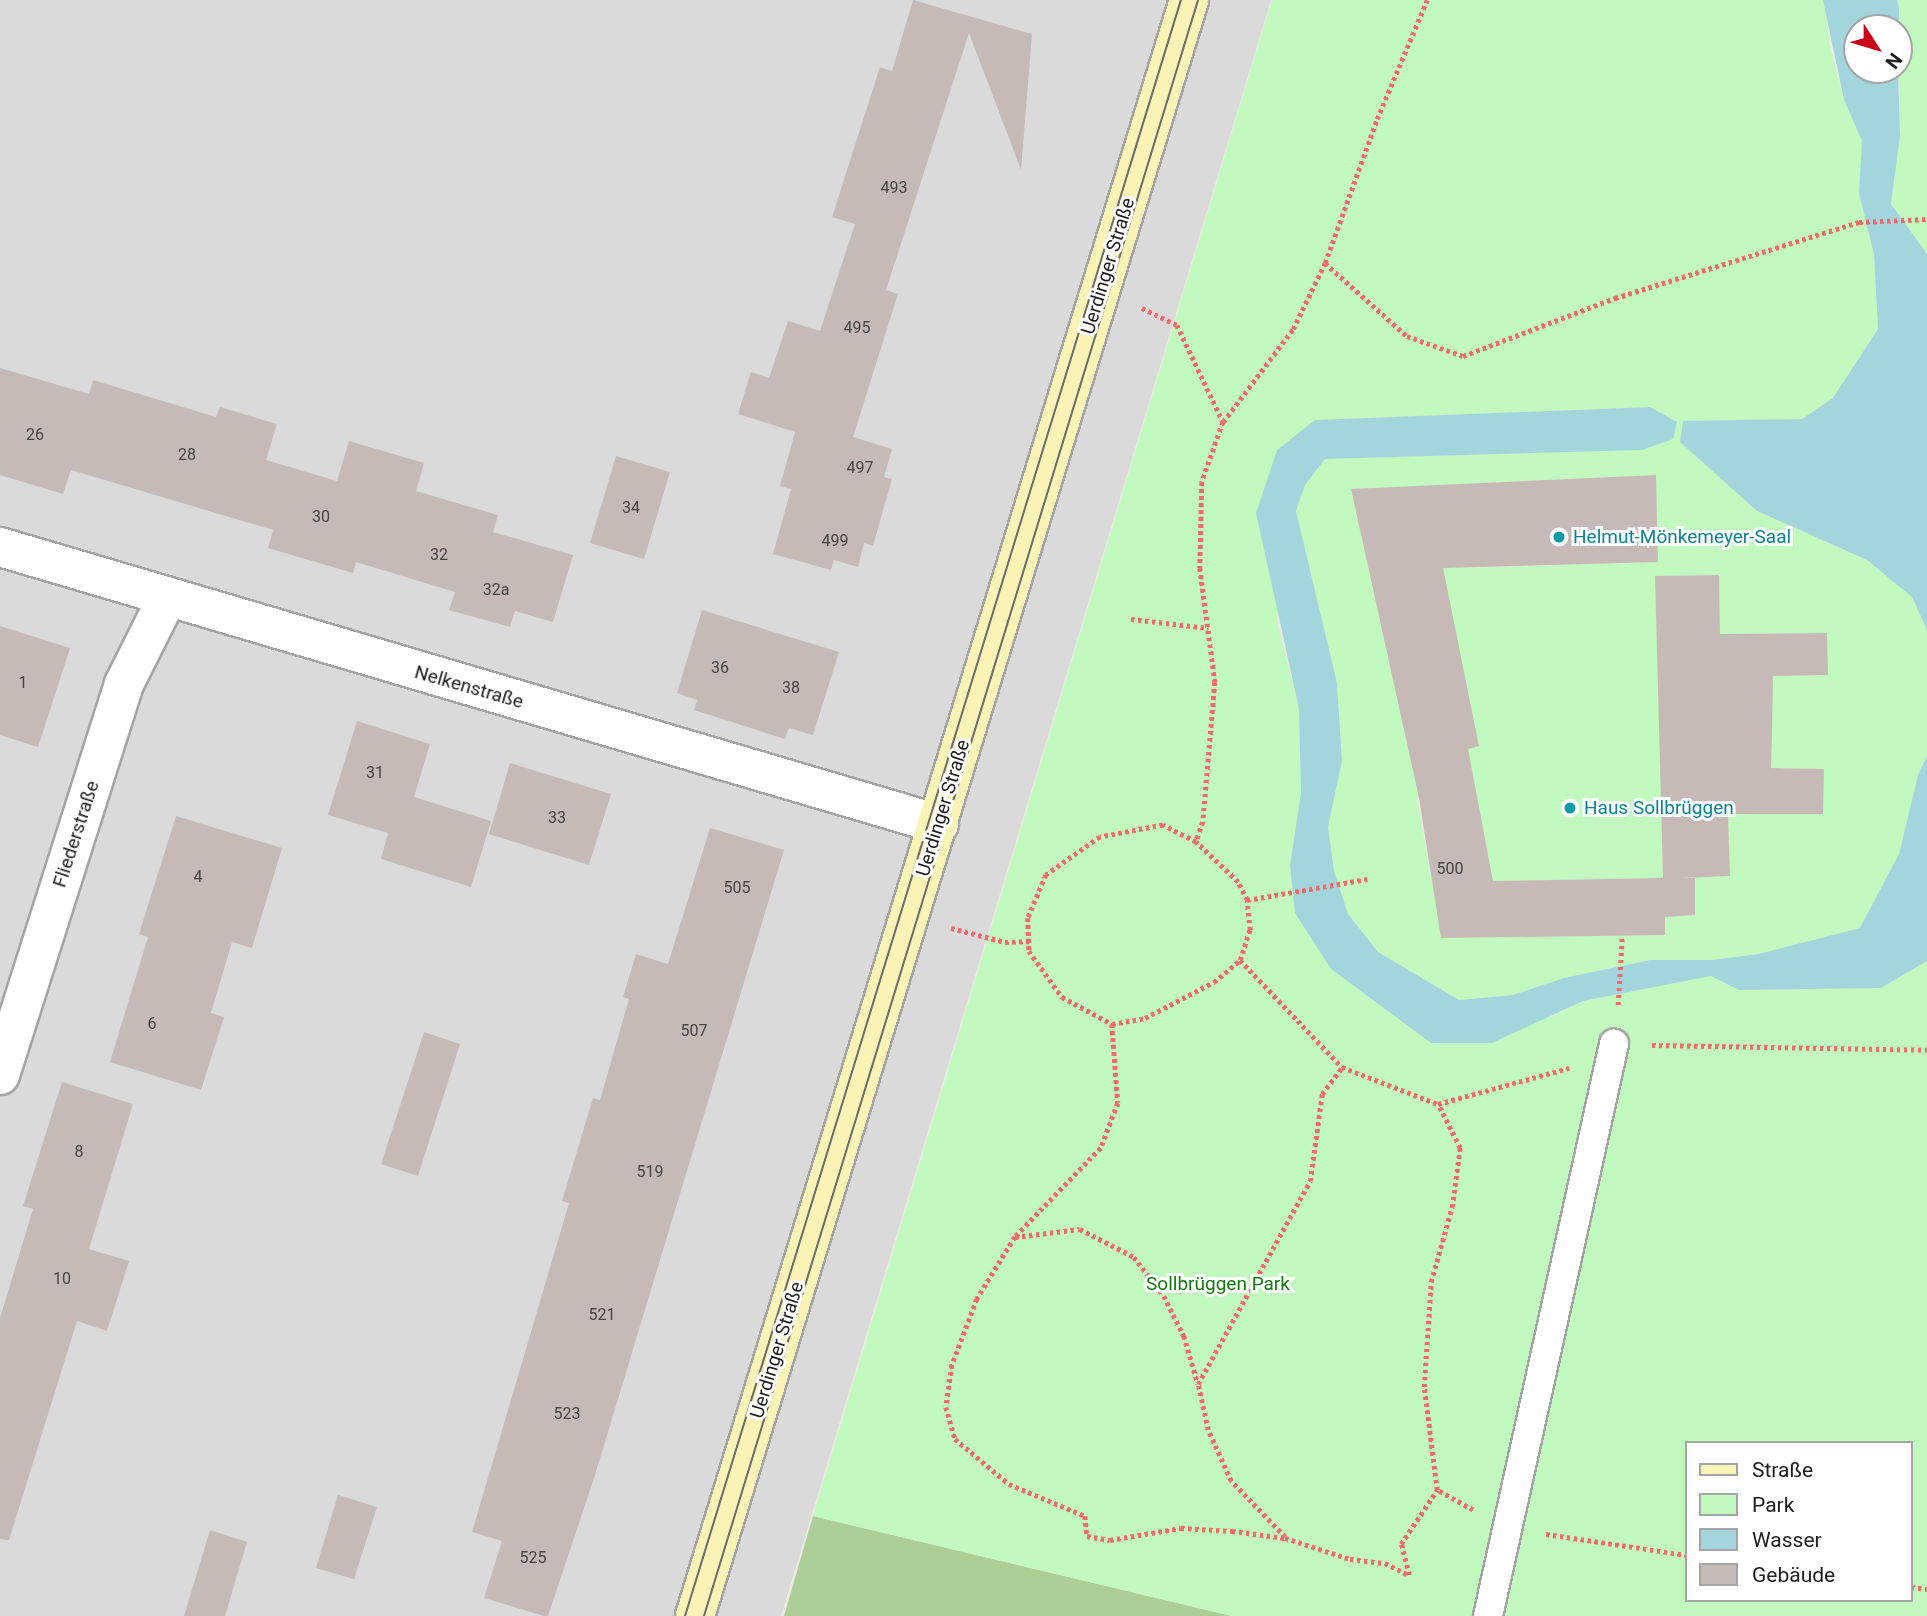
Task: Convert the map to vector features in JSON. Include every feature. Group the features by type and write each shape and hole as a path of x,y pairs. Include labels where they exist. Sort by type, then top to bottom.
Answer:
{"main road":[{"name":"Uerdinger Straße","path":"695,1616 1189,0"}],"street":[{"name":"Nelkenstraße","path":"0,547 939,824"},
{"name":"Fliederstraße","path":"0,1075 124,684 167,598"}],"lane":[{"path":"1488,1616 1614,1044"}],"path":[{"path":"1196,842 1203,822 1215,682 1200,568 1202,482 1223,422 1293,330 1325,263 1377,119 1427,0"},
{"path":"1325,263 1407,336 1463,356 1615,298 1859,222 1927,219"},
{"path":"1100,288 1177,325 1223,422"},
{"path":"1131,619 1208,628"},
{"path":"1163,825 1196,842 1238,882 1247,900 1250,930 1240,960 1214,982 1145,1018 1112,1024 1062,997 1029,951 1028,918 1046,875 1100,837 1163,825"},
{"path":"1247,900 1367,879"},
{"path":"910,918 1006,942 1029,941"},
{"path":"1618,1012 1622,936"},
{"path":"1240,960 1342,1067 1438,1104 1561,1072 1614,1044 1927,1050"},
{"path":"1112,1024 1118,1103 1101,1148 1015,1237 977,1300 952,1365 946,1407 955,1439 1009,1485 1084,1516 1087,1536 1110,1540 1181,1528 1285,1538 1350,1559 1385,1563 1409,1575 1401,1544 1437,1490 1424,1387 1431,1282 1452,1207 1460,1148 1438,1104"},
{"path":"1198,1384 1310,1181 1322,1094 1342,1067"},
{"path":"1015,1237 1080,1229 1134,1257 1164,1296 1184,1336 1208,1430 1231,1482 1285,1538"},
{"path":"1437,1490 1506,1528 1686,1555"}],"shaded area":[{"path":"0,0 1271,0 781,1616 0,1616"}],"green space":[{"name":"Sollbrüggen Park","path":"1272,0 1823,0 1826,4 1829,42 1844,100 1862,141 1859,193 1874,255 1878,329 1833,398 1802,419 1684,421 1680,442 1757,511 1867,560 1912,597 1927,630 1927,756 1918,775 1899,854 1861,928 1759,954 1711,960 1650,960 1564,978 1513,995 1459,1000 1378,952 1348,914 1334,871 1328,827 1342,761 1337,683 1296,511 1305,485 1325,459 1642,450 1676,421 1649,407 1315,420 1277,450 1277,621 1299,709 1301,793 1290,865 1331,969 1431,1043 1551,1017 1583,1001 1711,976 1739,990 1881,988 1927,961 1927,1616 1232,1616 813,1516","holes":["1655,475 1657,562 1466,568 1455,513 1431,604 1479,746 1411,762 1351,489","1719,575 1720,634 1827,633 1827,675 1772,676 1770,768 1823,769 1823,813 1728,814 1730,876 1695,877 1695,915 1665,917 1664,935 1442,938 1417,798 1475,787 1493,881 1663,878 1659,576"]},
{"path":"1897,0 1927,0 1927,254 1891,204 1900,136 1899,84 1913,84 1913,14 1897,14"},
{"path":"813,1516 1232,1616 784,1616"}],"water":[{"path":"1823,0 1897,0 1899,14 1843,14 1843,84 1898,84 1900,136 1891,204 1927,254 1927,630 1912,597 1867,560 1757,511 1680,442 1683,421 1802,419 1833,398 1878,329 1874,255 1859,193 1862,141 1844,100"},
{"path":"1650,407 1677,422 1673,439 1642,450 1325,459 1305,485 1296,511 1337,683 1342,761 1328,827 1334,871 1348,914 1378,952 1459,1000 1513,995 1564,978 1650,960 1711,960 1759,954 1860,928 1899,854 1918,775 1927,756 1927,961 1881,988 1739,990 1711,976 1583,1001 1492,1043 1431,1043 1331,969 1295,913 1290,865 1301,793 1299,709 1256,513 1277,450 1315,420"}],"building":[{"path":"913,0 1032,34 1021,170 969,33 886,290 898,294 853,437 892,449 884,477 892,479 873,546 864,543 858,567 834,560 831,570 773,554 791,489 780,486 795,432 738,414 751,372 769,378 788,321 820,331 855,224 832,217 880,67 892,71"},
{"path":"0,368 89,394 93,380 216,417 220,407 277,424 266,460 337,481 349,441 424,463 416,491 498,515 493,532 573,555 553,622 515,611 510,627 449,610 455,592 356,562 353,573 268,548 273,530 71,470 63,494 0,475"},
{"path":"616,456 670,472 644,559 590,543"},
{"path":"1656,475 1658,562 1443,568 1479,746 1468,749 1493,881 1663,878 1655,576 1719,575 1720,634 1827,633 1828,675 1773,676 1771,768 1824,769 1823,814 1728,814 1730,876 1681,878 1695,878 1695,915 1665,917 1665,935 1441,938 1419,798 1351,489"},
{"path":"702,610 839,652 813,735 789,728 785,739 694,710 697,700 677,693"},
{"path":"0,626 70,648 38,747 0,735"},
{"path":"357,721 430,744 414,797 491,821 471,887 381,859 388,833 328,815"},
{"path":"510,763 611,794 589,865 489,834"},
{"path":"176,816 282,848 252,948 232,942 211,1013 224,1017 201,1090 110,1062 148,937 139,934"},
{"path":"710,828 784,850 595,1475 548,1616 544,1616 484,1598 502,1541 472,1532 569,1203 562,1201 593,1098 600,1100 629,999 623,997 636,954 668,964"},
{"path":"424,1032 460,1044 418,1176 381,1164"},
{"path":"62,1082 133,1104 89,1249 129,1261 107,1331 77,1321 9,1540 0,1539 0,1318 33,1209 23,1206"},
{"path":"338,1495 377,1507 354,1579 316,1568"},
{"path":"210,1530 247,1542 225,1616 184,1616"}],"tram line":[{"path":"685,1616 1181,0"},
{"path":"704,1616 1198,0"}],"place":[{"name":"Helmut-Mönkemeyer-Saal","path":"1559,537"},
{"name":"Haus Sollbrüggen","path":"1570,808"}]}
